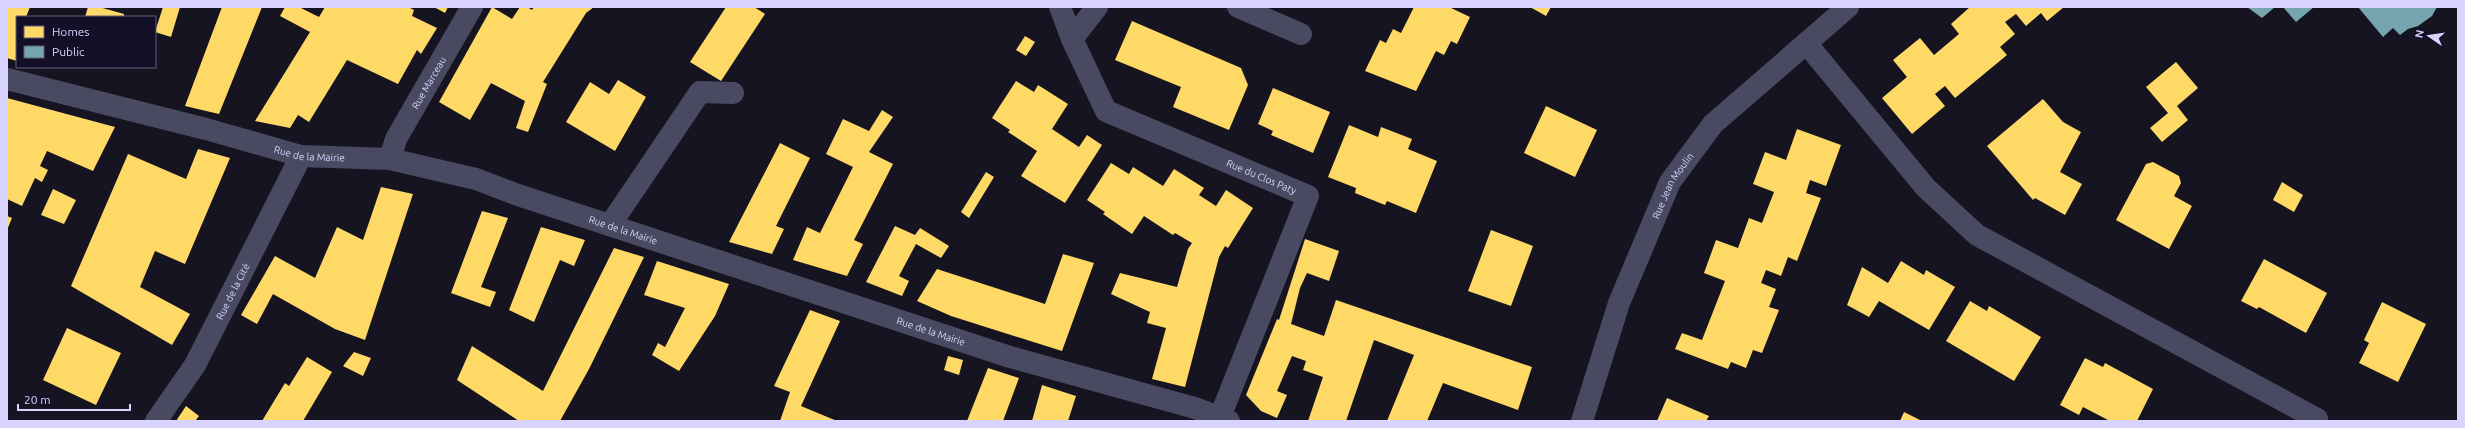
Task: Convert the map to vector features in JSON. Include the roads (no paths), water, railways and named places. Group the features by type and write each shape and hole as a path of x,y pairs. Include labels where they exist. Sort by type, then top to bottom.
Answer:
{"street":[{"name":"Rue Marceau","path":"390,159 396,139 472,7"},
{"path":"1060,7 1072,39"},
{"path":"1072,39 1097,7"},
{"path":"1238,7 1301,34"},
{"name":"Rue Jean Moulin","path":"1582,421 1619,303 1670,182 1712,124 1848,7"},
{"name":"Rue du Clos Paty","path":"1072,39 1106,111 1308,196 1224,419"},
{"path":"1806,43 1926,188 1978,235 2317,419"},
{"name":"Rue de la Mairie","path":"7,79 206,129 301,156 390,159 476,179 610,226 1010,357 1195,408 1224,419"},
{"path":"610,226 700,92 733,94"},
{"name":"Rue de la Cité","path":"156,421 195,365 301,156"}]}
